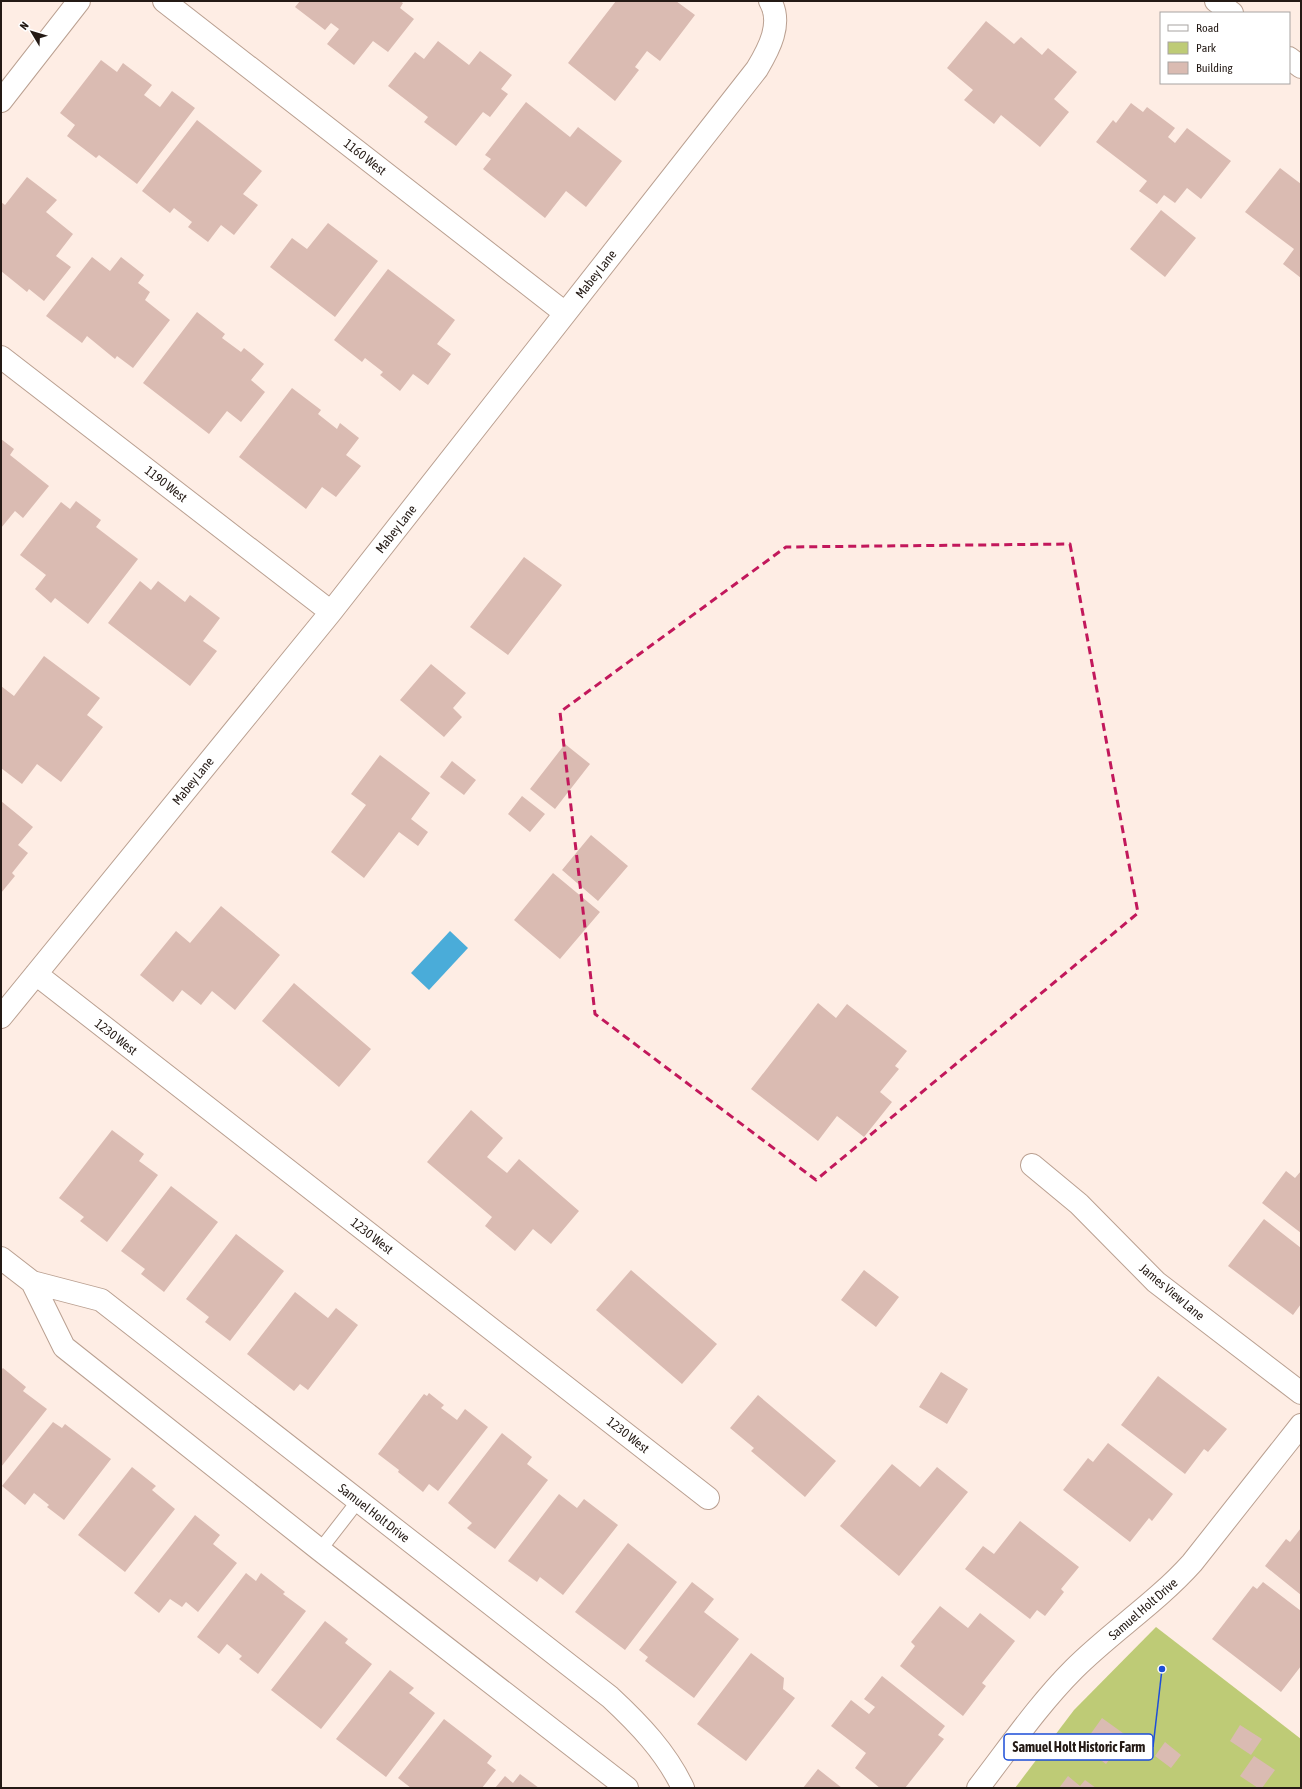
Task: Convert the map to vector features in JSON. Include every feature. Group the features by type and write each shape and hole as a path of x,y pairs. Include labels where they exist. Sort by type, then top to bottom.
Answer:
{"street":[{"path":"1,100 79,1"},
{"name":"1160 West","path":"164,1 565,313"},
{"name":"Mabey Lane","path":"1,1017 331,612 757,69 768,51 775,30 774,8 770,1"},
{"path":"1216,1 1231,12"},
{"path":"1290,59 1301,67"},
{"name":"1190 West","path":"1,357 331,612"},
{"name":"1230 West","path":"36,974 708,1498"},
{"name":"James View Lane","path":"1032,1165 1079,1204 1156,1282 1301,1394"},
{"name":"Samuel Holt Drive","path":"1,1258 32,1282 101,1300 610,1697 638,1723 663,1753 683,1788"},
{"name":"Samuel Holt Drive","path":"32,1282 64,1347 320,1550 627,1788"},
{"name":"Samuel Holt Drive","path":"978,1788 1050,1695 1074,1669 1173,1584 1192,1563 1301,1425"}],"lane":[{"path":"320,1550 358,1501"}],"highlighted area":[{"path":"1070,544 1138,913 816,1180 595,1014 560,712 786,547"}],"green space":[{"path":"1156,1627 1301,1739 1301,1788 1015,1788 1074,1710"}],"water":[{"path":"450,931 468,948 429,990 411,973"}],"building":[{"path":"300,1 400,1 403,3 400,8 414,19 388,52 373,41 354,65 327,44 339,29 331,23 325,30 295,7"},
{"path":"616,1 676,1 695,15 660,61 647,51 635,67 639,70 615,101 568,63"},
{"path":"986,21 1014,44 1021,37 1042,55 1048,48 1077,72 1054,99 1069,112 1040,147 1001,115 994,124 964,100 973,90 947,68"},
{"path":"438,41 469,65 480,51 512,75 501,89 508,94 490,117 483,112 456,146 424,122 428,117 388,86 415,52 424,59"},
{"path":"101,60 117,72 123,63 152,85 144,95 160,107 172,91 195,108 137,184 99,155 96,158 67,136 75,125 60,113"},
{"path":"526,102 570,137 578,127 622,161 586,207 566,191 545,218 483,169 491,159 485,155"},
{"path":"1131,103 1143,112 1147,107 1175,128 1168,137 1175,143 1187,128 1231,161 1201,199 1187,188 1175,203 1164,195 1157,204 1139,191 1147,181 1096,142 1113,120 1116,123"},
{"path":"197,120 262,171 243,194 258,205 234,235 221,225 208,242 188,227 192,222 174,208 170,213 142,191"},
{"path":"1280,168 1301,184 1301,278 1283,264 1294,249 1245,212"},
{"path":"27,177 57,200 46,212 73,234 56,256 71,267 44,301 29,289 27,292 1,271 1,202 5,205"},
{"path":"1161,210 1196,238 1165,277 1130,249"},
{"path":"328,223 378,261 335,317 270,267 292,238 307,249"},
{"path":"92,257 110,271 121,257 144,275 138,283 150,292 145,300 170,320 133,368 117,356 115,359 87,336 82,343 46,316"},
{"path":"388,269 455,320 437,344 451,354 428,385 413,374 400,391 380,375 383,372 365,358 362,362 334,340"},
{"path":"197,312 225,334 222,338 241,352 244,348 264,364 251,380 265,392 241,422 227,411 209,434 143,383"},
{"path":"292,388 321,410 318,414 337,429 340,423 359,438 346,455 361,466 336,497 322,487 306,509 239,457"},
{"path":"1,439 14,449 10,455 49,486 23,518 15,511 1,528"},
{"path":"76,501 101,520 96,527 138,559 88,624 55,598 51,603 35,589 46,575 20,555 61,502 70,509"},
{"path":"524,557 562,585 508,655 470,627"},
{"path":"140,581 151,590 158,581 185,602 190,595 220,618 203,641 217,651 190,686 108,623"},
{"path":"44,656 100,698 87,715 103,727 61,782 37,764 22,784 1,768 1,686 14,696"},
{"path":"431,664 466,693 453,708 462,717 444,737 400,700"},
{"path":"565,744 590,764 555,809 530,789"},
{"path":"380,755 430,793 411,819 428,832 418,846 399,832 364,878 331,852 366,805 351,794"},
{"path":"452,761 476,780 464,795 440,777"},
{"path":"522,796 545,814 530,832 508,814"},
{"path":"1,801 33,827 18,845 28,853 12,873 15,876 1,893"},
{"path":"591,835 628,866 598,901 562,870"},
{"path":"553,873 600,912 560,959 514,920"},
{"path":"221,906 280,955 235,1010 212,991 201,1005 182,990 173,1002 140,975 176,931 190,943"},
{"path":"294,983 371,1049 339,1087 262,1021"},
{"path":"818,1003 836,1018 847,1004 907,1051 895,1066 899,1069 880,1092 892,1102 864,1137 837,1116 818,1141 751,1089"},
{"path":"471,1110 503,1138 487,1157 507,1173 519,1159 579,1211 551,1244 533,1229 515,1251 485,1226 492,1217 427,1162"},
{"path":"112,1130 144,1154 139,1161 158,1175 107,1242 80,1221 84,1217 59,1198"},
{"path":"1286,1171 1295,1178 1301,1171 1301,1233 1262,1203"},
{"path":"171,1186 218,1222 164,1292 141,1274 145,1269 121,1251"},
{"path":"1264,1219 1301,1248 1301,1304 1293,1315 1228,1266"},
{"path":"236,1234 284,1271 230,1341 205,1322 209,1317 186,1299"},
{"path":"631,1270 717,1344 682,1384 596,1310"},
{"path":"864,1270 899,1297 876,1327 841,1300"},
{"path":"295,1292 328,1318 336,1308 358,1325 308,1390 300,1384 294,1391 247,1354"},
{"path":"3,1368 26,1387 23,1391 47,1409 1,1467 1,1370"},
{"path":"941,1372 968,1389 947,1424 919,1407"},
{"path":"1158,1376 1227,1429 1208,1452 1204,1449 1185,1474 1121,1425"},
{"path":"429,1393 444,1405 441,1408 457,1420 465,1409 488,1427 438,1491 429,1484 423,1492 398,1472 399,1470 378,1454 424,1394 427,1396"},
{"path":"758,1395 836,1461 805,1497 751,1451 754,1448 730,1428"},
{"path":"53,1422 62,1428 65,1424 111,1459 64,1520 47,1507 49,1505 34,1493 25,1505 2,1486"},
{"path":"502,1433 532,1457 527,1464 548,1480 495,1549 467,1528 472,1523 448,1503"},
{"path":"1108,1443 1173,1494 1152,1521 1149,1518 1130,1542 1063,1490 1088,1458 1093,1462"},
{"path":"892,1464 920,1487 937,1467 968,1492 899,1576 840,1526"},
{"path":"132,1467 156,1486 152,1490 175,1509 125,1572 78,1535"},
{"path":"559,1494 577,1508 584,1499 618,1525 563,1595 540,1577 537,1582 508,1561"},
{"path":"195,1515 220,1535 213,1544 237,1563 198,1612 186,1602 182,1607 170,1599 159,1613 134,1593"},
{"path":"1020,1521 1079,1567 1061,1589 1064,1592 1045,1616 1037,1610 1030,1619 965,1569 983,1546 994,1554"},
{"path":"1301,1528 1301,1595 1265,1566 1286,1539 1290,1542"},
{"path":"628,1543 677,1582 625,1650 575,1612"},
{"path":"246,1573 256,1581 261,1573 285,1592 283,1594 306,1611 258,1674 239,1659 242,1656 227,1644 219,1654 197,1637"},
{"path":"692,1582 714,1599 704,1612 739,1639 694,1698 645,1661 648,1657 639,1650"},
{"path":"1263,1582 1301,1611 1301,1666 1281,1692 1212,1639 1253,1586 1257,1589"},
{"path":"940,1606 968,1628 980,1613 1015,1641 982,1683 986,1686 963,1716 900,1666 915,1646 911,1642"},
{"path":"325,1621 348,1639 345,1643 372,1664 321,1729 271,1690"},
{"path":"751,1653 784,1678 783,1689 795,1698 746,1761 697,1724"},
{"path":"390,1670 414,1688 409,1693 435,1713 386,1777 336,1739"},
{"path":"882,1676 945,1726 938,1735 944,1739 905,1788 880,1788 855,1768 866,1753 831,1726 851,1700 869,1714 875,1707 864,1699"},
{"path":"1102,1718 1127,1736 1106,1764 1082,1746"},
{"path":"444,1719 492,1756 487,1763 496,1770 482,1788 411,1788 398,1778"},
{"path":"1240,1725 1262,1739 1251,1755 1230,1741"},
{"path":"1165,1742 1181,1755 1171,1768 1155,1756"},
{"path":"1254,1756 1275,1770 1262,1788 1258,1788 1240,1776"},
{"path":"818,1769 842,1788 803,1788"},
{"path":"520,1774 539,1788 495,1788 505,1776 513,1783"},
{"path":"1068,1776 1080,1786 1085,1780 1096,1788 1059,1788"}],"place":[{"name":"Samuel Holt Historic Farm","path":"1162,1669"}]}
